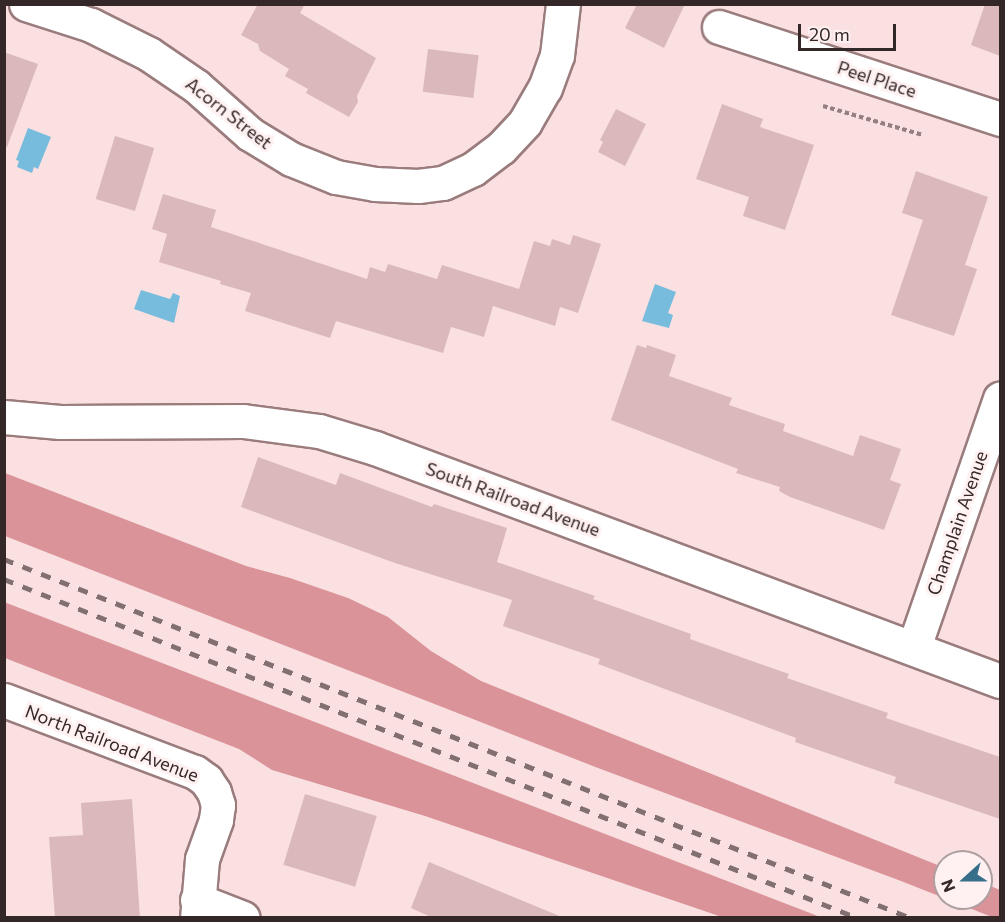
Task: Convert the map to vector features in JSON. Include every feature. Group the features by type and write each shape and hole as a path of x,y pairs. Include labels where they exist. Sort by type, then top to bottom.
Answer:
{"street":[{"name":"Acorn Street","path":"26,4 91,25 149,54 196,86 250,134 291,159 336,177 375,184 418,186 443,183 473,169 501,148 525,122 545,88 557,55 563,4"},
{"name":"Peel Place","path":"719,27 1000,119"},
{"name":"Champlain Avenue","path":"914,647 1000,398"},
{"name":"South Railroad Avenue","path":"4,417 60,422 243,421 319,430 375,448 914,647 1000,681"},
{"name":"North Railroad Avenue","path":"4,700 195,772 206,780 214,792 218,805 216,820 202,859 197,909"},
{"path":"197,909 243,918"}],"path":[{"path":"823,106 923,135"}],"shaded area":[{"path":"5,473 246,566 348,598 388,617 431,651 481,681 933,863 933,894 598,768 5,536"},
{"path":"4,602 820,917 722,917 425,816 272,770 239,749 5,658"},
{"path":"993,887 1000,890 1000,917 992,917 974,910 993,910"}],"water":[{"path":"28,128 51,137 38,169 34,167 32,173 17,167 19,161 16,160"},
{"path":"655,284 676,292 668,313 673,315 669,328 642,321"},
{"path":"141,290 170,299 173,293 180,296 174,323 134,309"}],"building":[{"path":"258,4 305,4 300,13 376,58 357,96 358,102 349,117 306,93 308,89 285,76 289,69 260,51 258,44 241,35"},
{"path":"637,4 685,4 664,48 625,28"},
{"path":"985,4 1000,4 1000,56 971,45"},
{"path":"428,49 479,55 473,98 423,92"},
{"path":"4,52 38,64 7,147 4,146"},
{"path":"722,104 763,119 760,127 814,145 785,230 743,216 749,197 696,179"},
{"path":"616,109 646,124 625,166 598,152 603,142 600,140"},
{"path":"115,136 154,148 135,211 96,199"},
{"path":"916,171 988,197 965,265 977,269 954,336 891,315 923,220 902,213"},
{"path":"163,194 216,210 211,227 367,279 370,267 385,272 388,264 437,279 442,265 519,289 534,241 550,246 552,239 570,245 573,235 601,244 578,313 560,307 555,326 493,306 484,337 451,327 443,353 336,321 330,338 245,311 251,293 159,262 167,234 152,229"},
{"path":"637,345 646,348 647,345 676,355 669,376 732,398 729,405 785,424 783,431 853,456 860,435 901,449 890,480 901,484 884,530 790,497 779,491 780,487 736,473 738,469 611,420"},
{"path":"258,457 336,485 340,473 432,507 434,504 507,528 497,562 595,596 593,599 691,634 690,639 789,674 787,678 888,713 886,718 1000,757 1000,819 894,783 896,777 795,742 796,738 598,664 600,659 503,626 512,600 395,563 241,507"},
{"path":"305,794 377,816 355,887 283,865"},
{"path":"132,799 140,918 55,918 49,837 83,835 81,803"},
{"path":"429,862 562,918 433,918 411,908"}],"railway":[{"path":"4,559 911,918"},
{"path":"4,579 858,918"}]}
